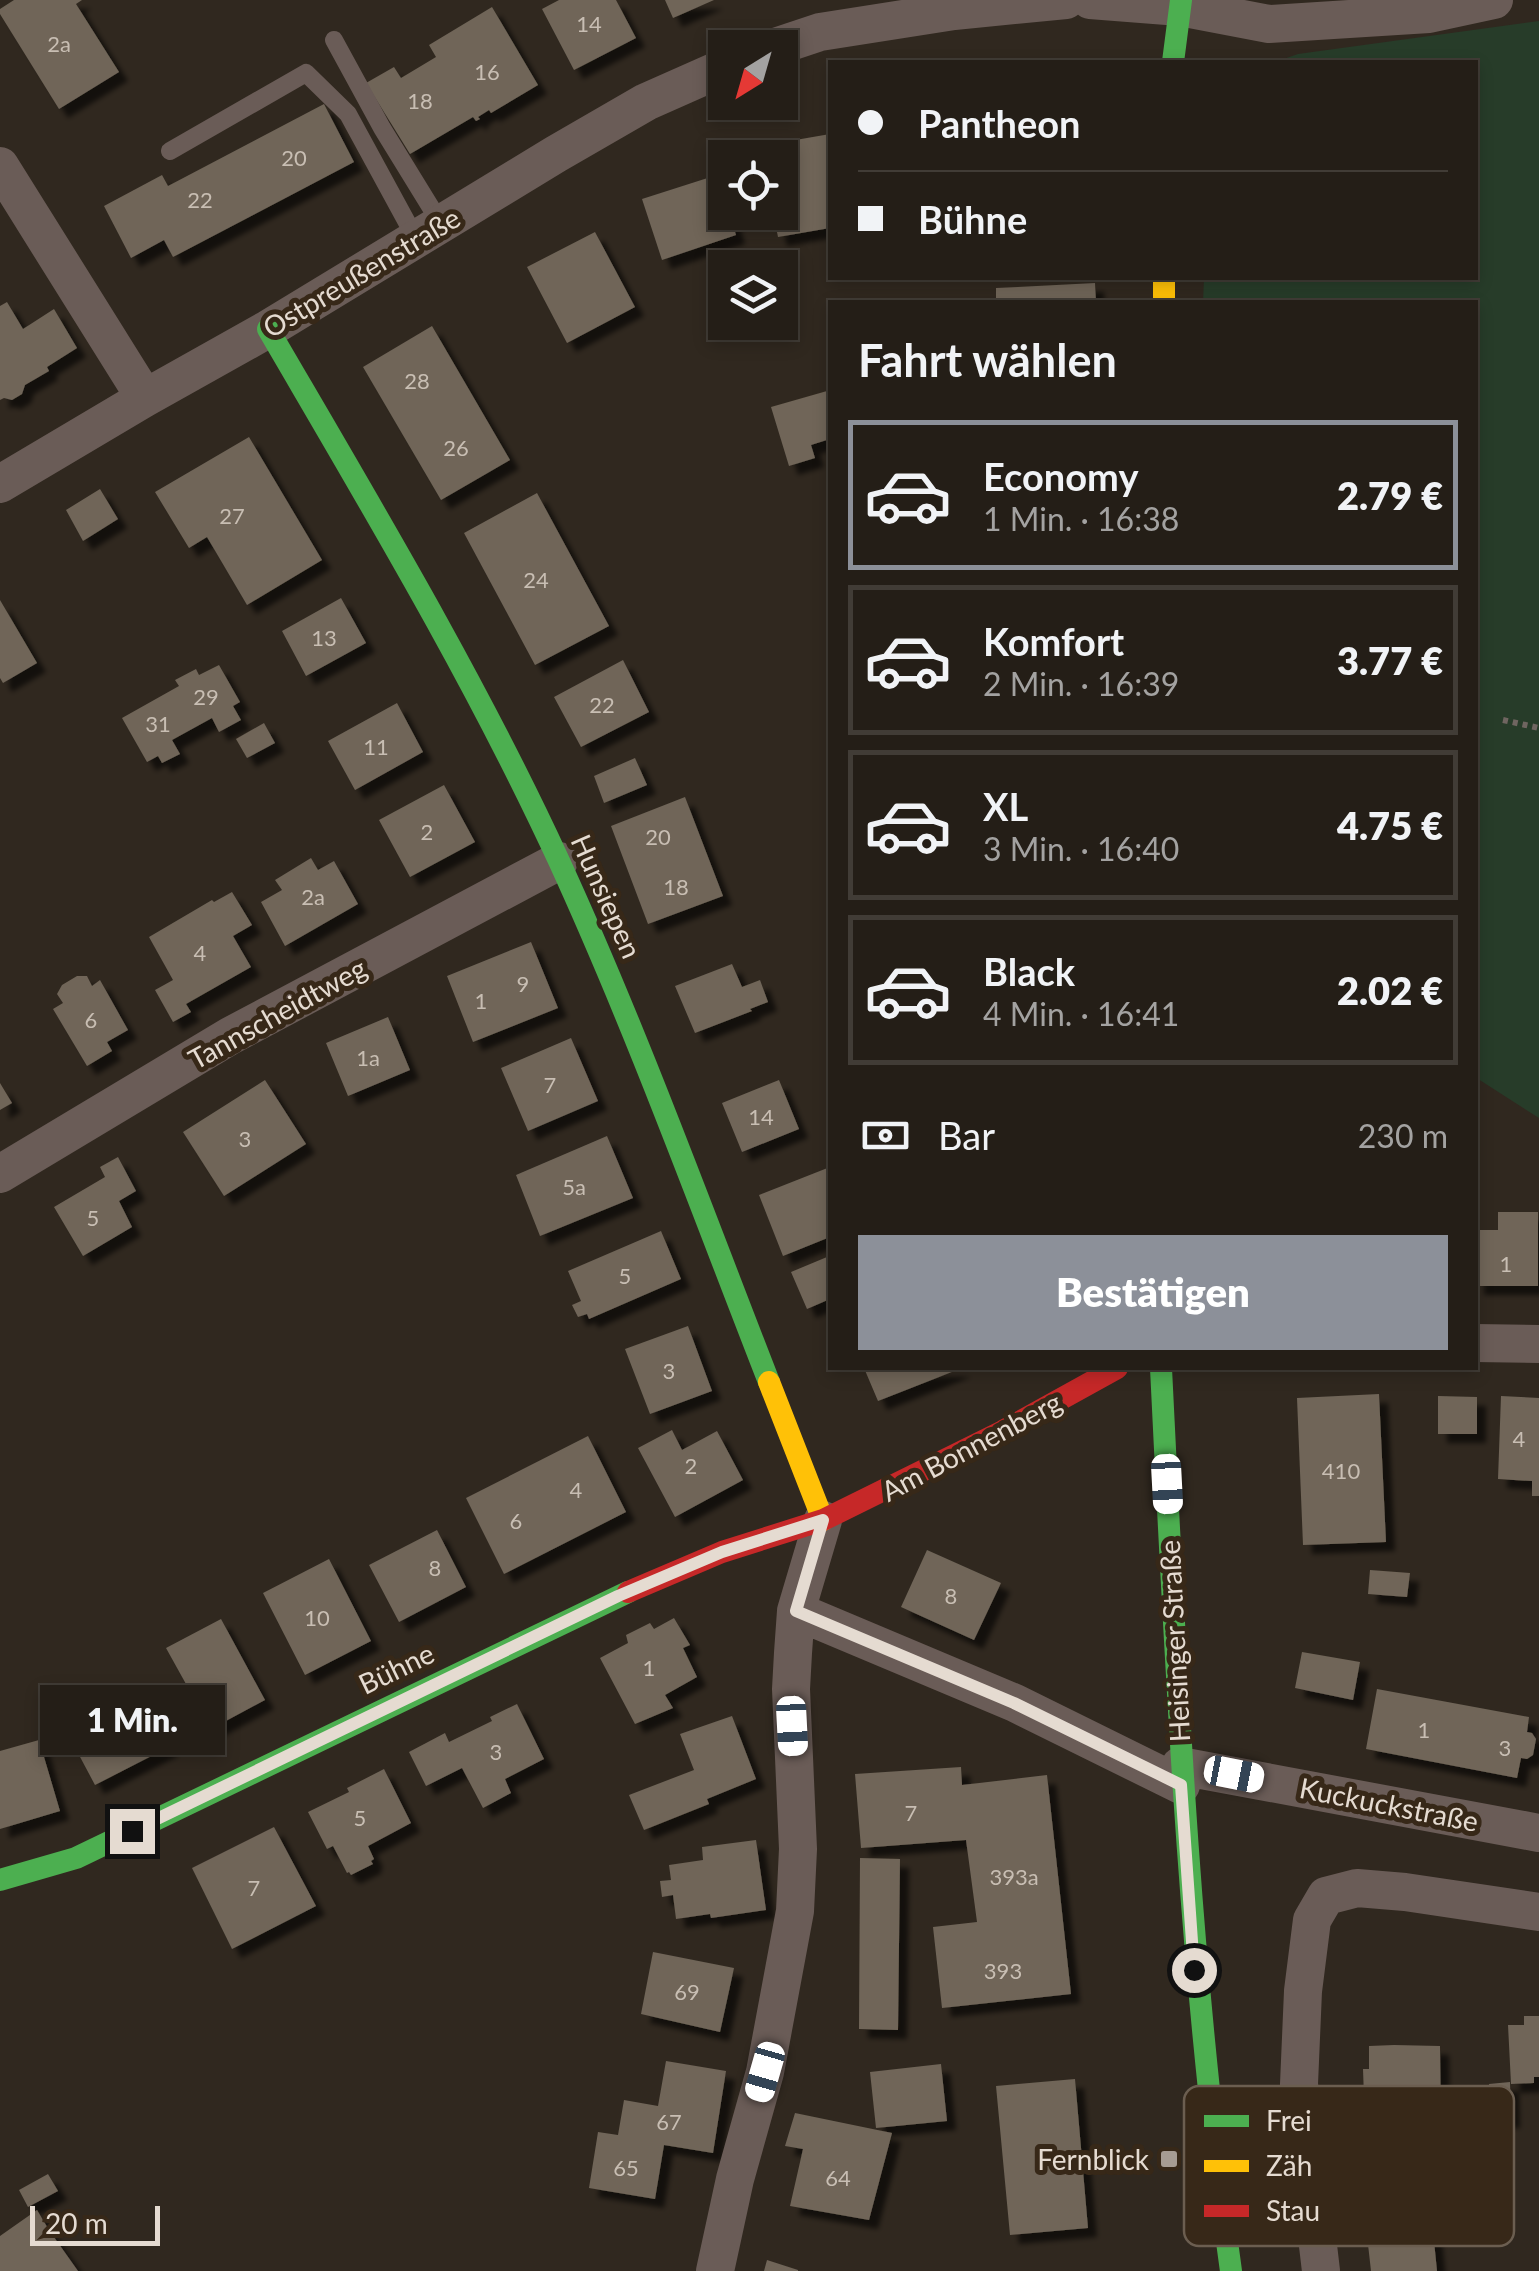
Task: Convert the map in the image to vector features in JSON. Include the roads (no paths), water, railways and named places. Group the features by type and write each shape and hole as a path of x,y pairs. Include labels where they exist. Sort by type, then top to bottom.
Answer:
{"street":[{"path":"798,39 820,32 954,11 1066,0"},
{"path":"1090,0 1182,2 1269,24 1429,14 1494,0"},
{"path":"1174,60 1182,2"},
{"name":"Ostpreußenstraße","path":"0,484 646,102 708,75"},
{"path":"0,166 146,398"},
{"name":"Hunsiepen","path":"268,329 430,608 559,862 616,992 823,1520"},
{"name":"Tannscheidtweg","path":"0,1174 230,1036 559,862"},
{"path":"1478,1344 1539,1344"},
{"name":"Am Bonnenberg","path":"823,1520 985,1440 1113,1370"},
{"name":"Heisinger Straße","path":"1162,1370 1180,1776 1206,2086"},
{"path":"715,2271 765,2072 796,1911 798,1850 790,1689 796,1611 823,1520"},
{"name":"Bühne","path":"0,1880 76,1858 618,1596 722,1552 823,1520"},
{"path":"796,1611 1180,1776"},
{"name":"Kuckuckstraße","path":"1180,1776 1234,1774 1539,1833"},
{"path":"1299,2086 1302,1991 1312,1920 1326,1896 1357,1888 1539,1912"},
{"name":"Heisinger Straße","path":"1227,2246 1231,2271"},
{"path":"1318,2246 1321,2271"}],"lane":[{"path":"334,40 382,128 428,232"},
{"path":"170,150 306,73 348,114 428,232"}],"place":[{"name":"Fernblick","path":"1169,2159"}]}
